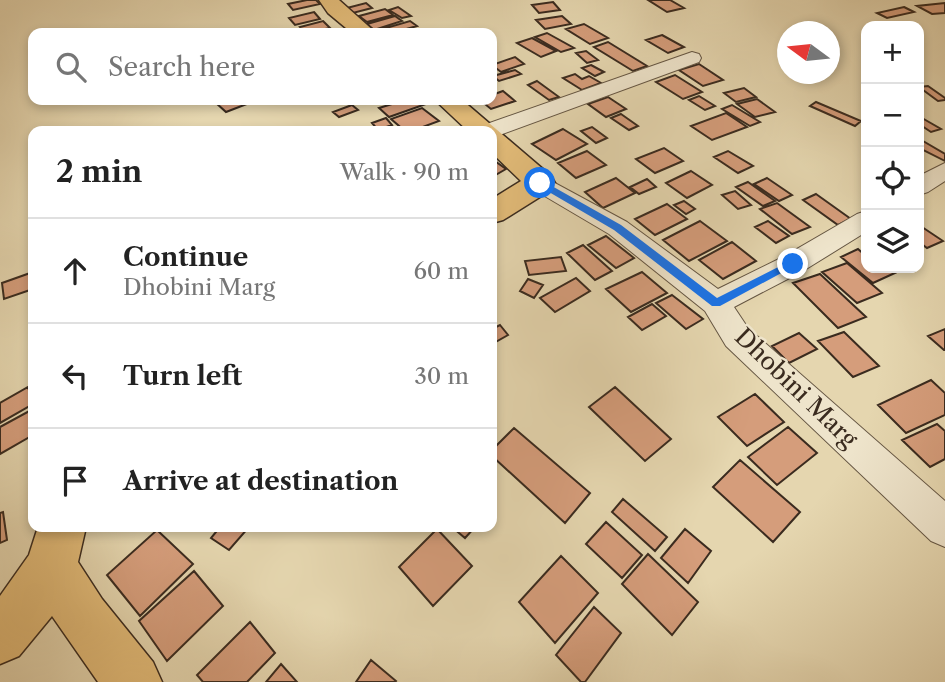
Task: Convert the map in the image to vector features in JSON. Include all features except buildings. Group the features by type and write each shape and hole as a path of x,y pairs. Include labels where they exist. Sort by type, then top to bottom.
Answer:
{"main road":[{"path":"329,0 335,9 359,28"},
{"path":"453,105 481,126"},
{"path":"497,143 540,183 497,210"},
{"path":"0,636 31,601 57,547"},
{"path":"57,547 82,618 133,682"}],"street":[{"path":"497,127 692,58"},
{"path":"924,184 945,170"},
{"name":"Dhobini Marg","path":"540,183 618,228 716,303 737,337 945,527"},
{"path":"716,303 793,264 861,223"}],"route":[{"path":"540,183 618,228 716,303 793,264"}]}
